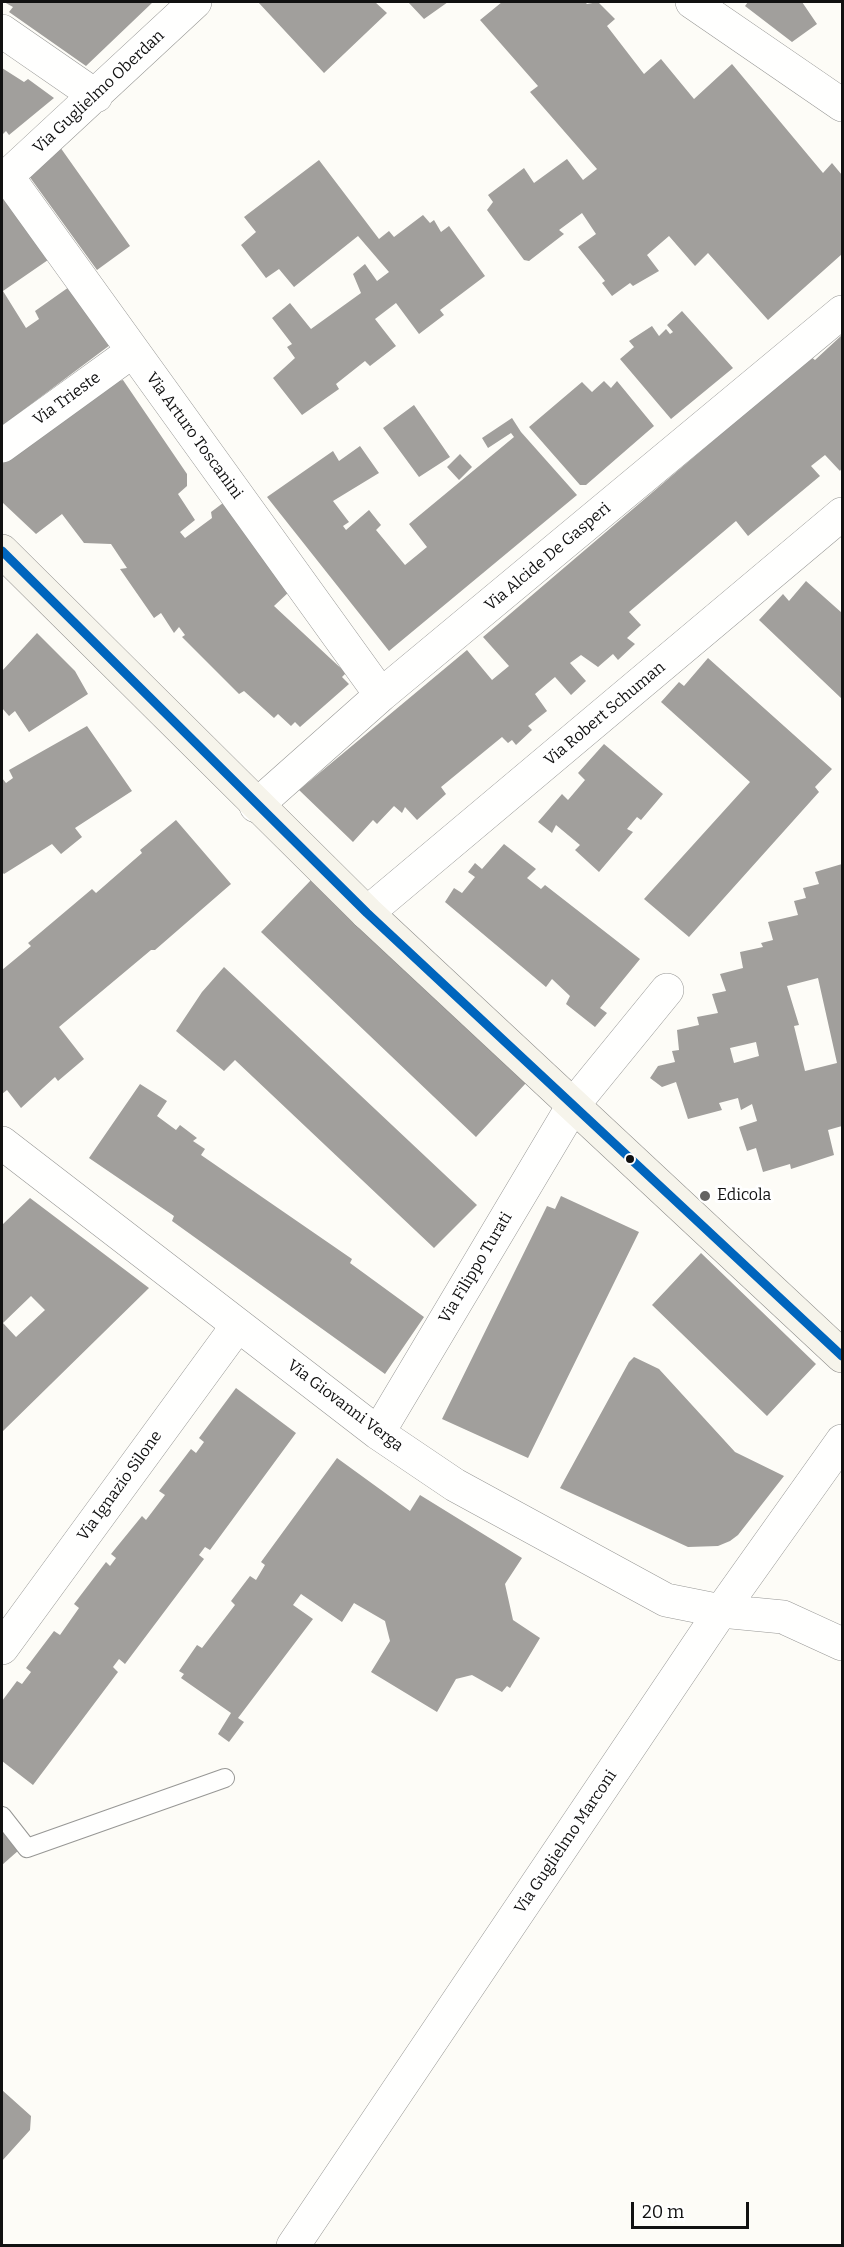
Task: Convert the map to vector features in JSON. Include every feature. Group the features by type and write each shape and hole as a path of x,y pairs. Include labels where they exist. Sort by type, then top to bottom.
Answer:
{"main road":[{"path":"2,550 256,806 367,913 843,1356"}],"street":[{"name":"Via Guglielmo Oberdan","path":"4,179 195,2"},
{"path":"692,2 843,105"},
{"path":"2,31 96,96"},
{"name":"Via Arturo Toscanini","path":"4,179 134,351 381,695"},
{"name":"Via Alcide De Gasperi","path":"256,806 381,695 843,312"},
{"name":"Via Trieste","path":"2,446 134,351"},
{"name":"Via Robert Schuman","path":"367,913 843,514"},
{"name":"Via Filippo Turati","path":"378,1433 574,1104 667,990"},
{"name":"Via Giovanni Verga","path":"2,1143 378,1433 454,1485 666,1600 721,1611 783,1617 843,1644"},
{"name":"Via Ignazio Silone","path":"2,1648 238,1325"},
{"name":"Via Guglielmo Marconi","path":"293,2246 721,1611 843,1441"}],"lane":[{"path":"2,1816 27,1848 225,1778"}],"building":[{"path":"4,2 153,2 86,66 9,12 13,7"},
{"path":"258,2 375,2 387,13 324,73"},
{"path":"408,2 448,2 424,19"},
{"path":"502,2 585,2 587,4 598,2 615,19 607,26 644,74 661,59 694,99 732,64 823,173 832,163 842,175 842,254 768,320 708,253 695,266 669,236 647,255 659,271 633,286 630,283 612,296 602,283 605,281 578,247 596,234 582,213 559,230 564,234 529,261 524,260 487,210 493,202 488,195 524,168 534,183 567,159 583,180 597,169 530,92 538,86 480,20"},
{"path":"748,2 802,2 817,24 792,42 745,6"},
{"path":"2,68 24,82 28,79 54,98 9,135 6,131 2,135"},
{"path":"60,147 130,246 97,270 29,176"},
{"path":"319,160 379,239 389,231 394,237 423,215 430,223 434,220 441,232 449,226 485,276 440,310 444,315 419,334 396,303 375,319 396,346 370,366 365,361 336,384 339,389 302,415 273,378 295,358 287,347 292,344 272,318 290,303 311,329 361,293 353,274 365,264 377,281 389,272 358,236 294,287 279,269 266,278 241,245 256,232 244,217"},
{"path":"2,196 47,253 44,256 48,260 3,291 26,328 39,319 35,311 69,287 110,345 2,426"},
{"path":"682,311 733,368 671,419 620,359 634,347 629,341 652,326 659,336 666,329 670,334 673,332 667,325"},
{"path":"842,335 842,468 840,471 825,455 811,466 820,476 748,536 736,521 629,612 641,625 627,638 635,644 618,660 613,654 598,667 581,655 570,663 586,681 571,695 555,677 535,694 547,711 528,726 532,730 516,745 512,740 508,743 502,737 441,787 446,794 417,820 405,807 402,813 394,806 377,824 373,820 353,842 299,790 467,650 492,680 509,666 483,637 811,357 815,360"},
{"path":"123,380 187,474 187,486 178,494 195,520 180,532 185,538 212,518 211,512 227,500 291,590 274,606 346,673 342,677 349,684 300,727 295,722 291,726 278,714 274,718 244,691 239,694 182,637 185,635 179,627 174,633 161,613 154,618 120,569 127,568 111,544 84,543 62,514 36,534 2,502 2,464"},
{"path":"604,381 611,388 617,381 654,426 586,485 580,485 529,427 582,382 592,392"},
{"path":"414,405 450,457 419,477 383,428"},
{"path":"512,418 521,432 577,495 389,651 267,497 333,451 339,461 360,446 379,473 333,501 349,522 343,526 346,530 369,510 381,525 376,530 405,565 427,547 409,524 514,437 511,433 488,448 482,438"},
{"path":"460,454 472,467 459,480 447,467"},
{"path":"806,581 842,613 842,699 759,620 783,594 789,601"},
{"path":"37,633 75,671 88,694 29,732 15,711 9,716 2,708 2,671"},
{"path":"708,658 832,769 815,787 819,792 689,937 644,899 750,782 661,702 679,682 684,686"},
{"path":"87,726 132,791 75,828 82,837 61,854 52,844 4,874 2,872 2,778 6,783 13,778 9,770"},
{"path":"604,744 663,794 641,820 637,817 627,829 633,832 599,872 575,850 580,845 556,825 552,833 538,822 562,794 568,800 585,780 578,773"},
{"path":"176,820 231,884 155,950 151,950 59,1027 84,1059 58,1081 55,1077 21,1108 7,1090 2,1094 2,970 31,946 28,943 92,889 96,893 142,853 140,850"},
{"path":"504,844 536,869 527,878 541,889 545,885 640,959 600,1008 607,1013 595,1027 566,1004 570,996 552,979 546,987 445,902 454,888 462,893 475,877 468,872 475,863 482,869"},
{"path":"842,864 842,1126 828,1130 834,1155 791,1169 790,1164 763,1172 756,1148 747,1151 739,1127 757,1121 752,1104 741,1110 738,1098 719,1103 722,1110 688,1119 676,1082 662,1087 650,1078 658,1066 675,1062 672,1051 679,1050 677,1030 699,1025 697,1017 718,1013 712,994 726,991 720,974 743,968 740,952 763,947 761,943 773,940 768,922 798,915 794,901 806,898 803,888 819,884 815,872","holes":["818,978 837,1063 805,1071 794,1026 799,1025 787,986","756,1042 759,1056 734,1063 730,1048"]},
{"path":"312,879 526,1083 476,1137 261,932"},
{"path":"224,967 477,1205 434,1248 235,1060 224,1071 176,1031 202,992"},
{"path":"140,1084 167,1101 157,1116 176,1130 180,1125 197,1138 193,1141 205,1149 201,1155 352,1259 350,1263 424,1317 385,1374 172,1221 174,1216 89,1158"},
{"path":"561,1196 639,1232 528,1458 442,1419 547,1206 555,1209"},
{"path":"30,1198 149,1288 2,1432 2,1225","holes":["31,1296 45,1310 16,1337 3,1323"]},
{"path":"701,1253 816,1364 767,1416 652,1305"},
{"path":"634,1357 659,1369 735,1452 784,1476 738,1535 730,1541 718,1546 688,1547 560,1488 629,1362"},
{"path":"236,1388 296,1433 210,1550 205,1547 199,1555 204,1559 125,1664 119,1659 113,1667 118,1672 33,1785 2,1761 2,1701 17,1681 22,1684 31,1672 26,1668 54,1631 60,1635 79,1608 74,1604 106,1562 110,1566 116,1558 111,1554 142,1516 146,1520 165,1495 159,1491 191,1449 196,1453 204,1442 199,1438"},
{"path":"337,1458 410,1511 420,1495 522,1558 505,1584 513,1620 540,1638 510,1688 507,1686 502,1692 472,1675 456,1679 437,1712 371,1672 390,1641 385,1621 354,1603 342,1622 301,1594 293,1605 313,1619 238,1718 244,1722 229,1742 218,1734 231,1713 181,1678 184,1674 179,1671 197,1645 202,1648 235,1605 231,1601 250,1576 256,1580 265,1565 261,1562"},
{"path":"2,1829 19,1850 2,1865"},
{"path":"2,2090 31,2116 30,2130 2,2161"}],"transit line":[{"path":"2,551 367,913 842,1356"}],"place":[{"name":"Edicola","path":"705,1196"}]}
